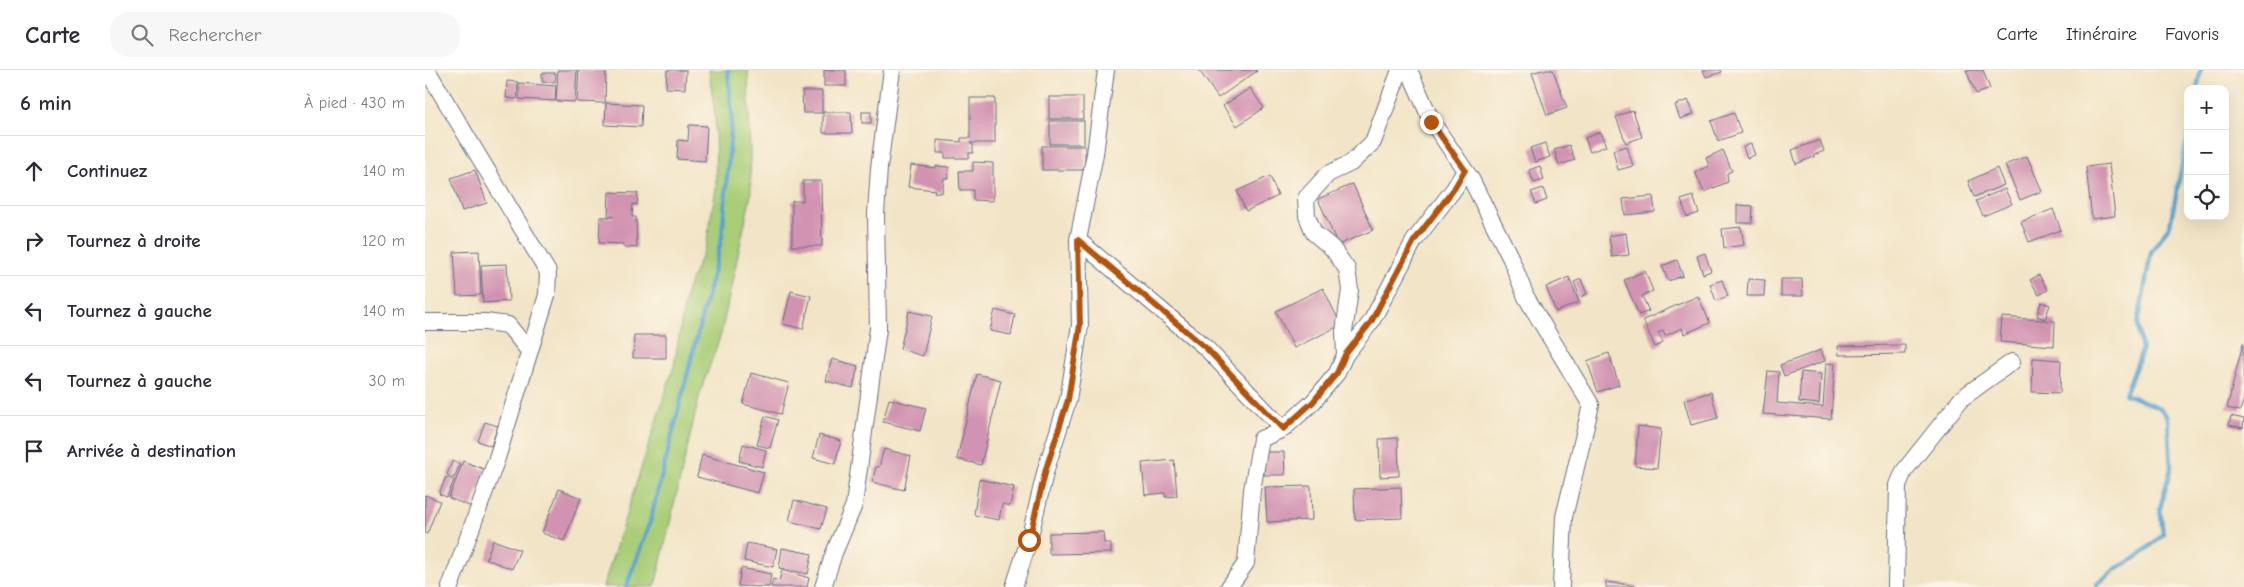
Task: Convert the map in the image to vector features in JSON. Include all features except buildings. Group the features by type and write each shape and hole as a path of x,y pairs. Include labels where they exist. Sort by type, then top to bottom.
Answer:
{"street":[{"path":"427,70 548,272 547,295 497,458 450,587"},
{"path":"823,587 834,553 854,505 878,329 876,214 879,168 892,70"},
{"path":"1014,587 1029,540 1046,469 1068,400 1080,325 1078,240 1095,154 1106,70"},
{"path":"1345,355 1344,332 1350,290 1347,269 1332,248 1314,233 1307,216 1306,198 1328,174 1351,163 1373,142 1400,70"},
{"path":"1409,70 1431,122 1465,170 1511,259 1526,297 1591,405 1564,517 1561,587"},
{"path":"1229,587 1246,563 1252,490 1261,439 1283,429 1313,402 1337,373 1345,355 1371,322 1414,241 1454,189 1465,170"},
{"path":"1078,240 1206,348 1283,429"},
{"path":"425,322 485,322 508,325 529,351"},
{"path":"1896,587 1898,485 1904,471 1962,398 2012,362"}],"green space":[{"path":"709,70 748,70 751,194 721,334 700,393 655,587 603,587 674,366 687,289 706,246 716,188 715,115"}],"waterway":[{"path":"626,587 650,522 722,237 732,118 728,70"},
{"path":"2198,85 2201,70"},
{"path":"2096,587 2097,584 2117,568 2136,558 2163,535 2160,508 2171,468 2168,418 2160,408 2125,394 2142,351 2138,324 2151,252 2170,225 2184,155"}],"route":[{"path":"1029,540 1046,469 1068,400 1080,325 1078,240 1206,348 1283,429 1313,402 1337,373 1345,355 1371,322 1414,241 1454,189 1465,170 1431,122"}]}
